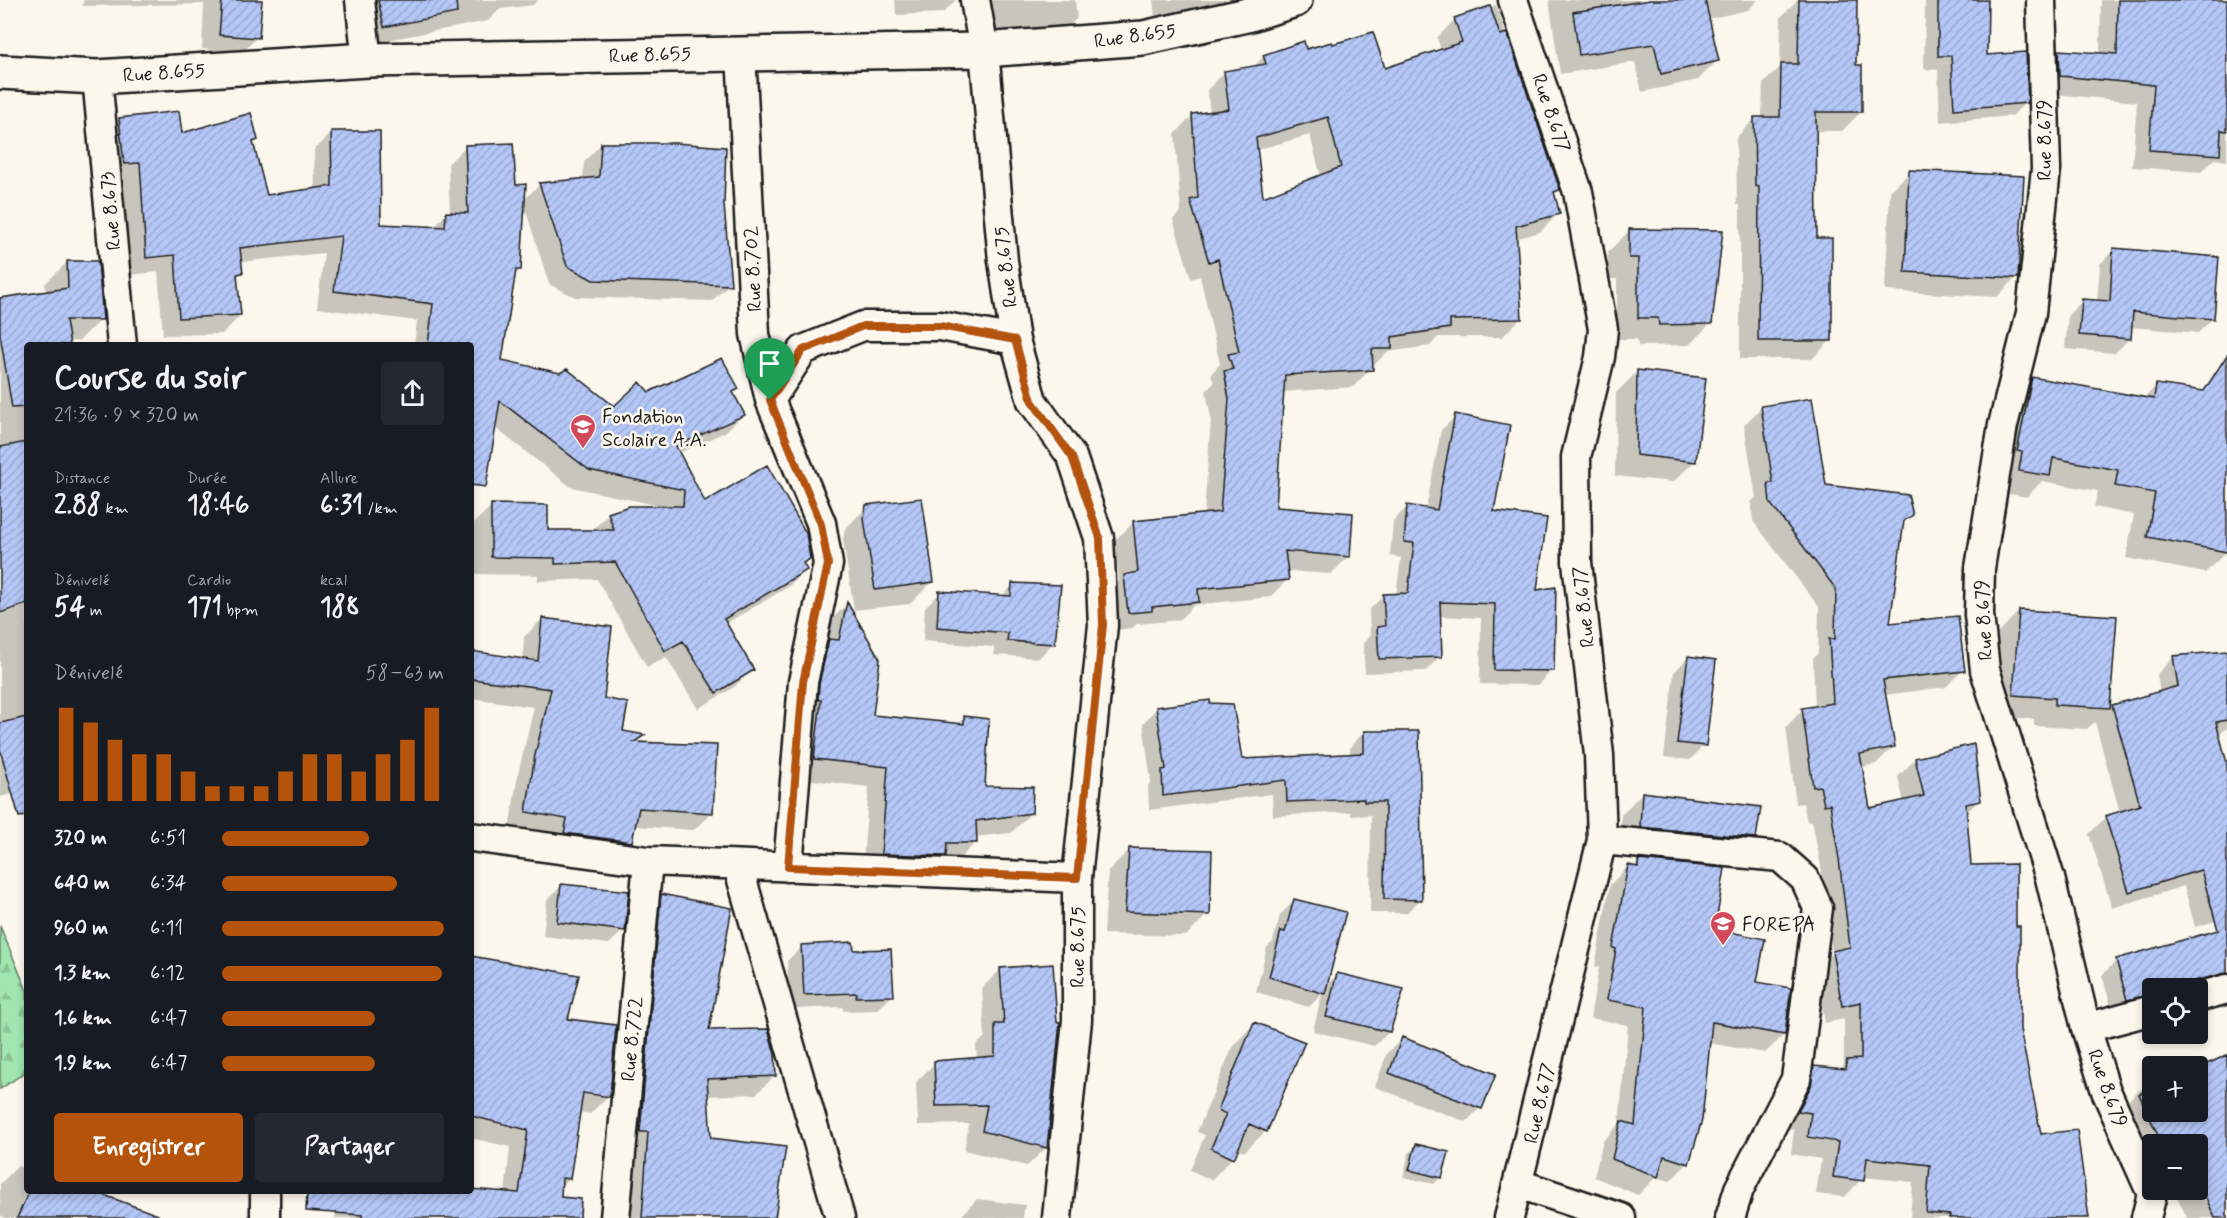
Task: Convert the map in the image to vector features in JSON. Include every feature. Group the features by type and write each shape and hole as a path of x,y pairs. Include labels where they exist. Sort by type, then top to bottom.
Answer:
{"street":[{"path":"360,0 367,60"},
{"name":"Rue 8.675","path":"975,0 984,50 1003,261 1015,340 1032,401 1072,457 1100,538 1103,625 1077,878 1077,1020 1057,1218"},
{"name":"Rue 8.655","path":"0,72 97,77 367,60 741,52 984,50 1143,38 1247,15 1294,0"},
{"name":"Rue 8.677","path":"1509,1218 1520,1184 1602,840 1599,755 1577,562 1576,457 1600,357 1603,329 1578,192 1513,0"},
{"name":"Rue 8.679","path":"2041,0 2046,169 2031,313 2003,425 1980,568 1979,615 1986,670 2050,878 2086,1028 2106,1091 2149,1206 2166,1218"},
{"name":"Rue 8.702","path":"741,52 755,334 770,400 821,524 828,564 803,682 788,867"},
{"name":"Rue 8.673","path":"97,77 122,342"},
{"path":"770,400 803,350 863,326 940,326 1015,340"},
{"path":"474,837 648,861 1077,878"},
{"path":"1602,840 1780,857 1805,879 1818,908 1796,1079 1739,1189 1730,1218"},
{"name":"Rue 8.722","path":"615,1218 648,861"},
{"path":"738,866 840,1218"},
{"path":"2208,994 2227,989"},
{"path":"2086,1028 2142,1013"},
{"path":"1520,1184 1621,1218"},
{"path":"265,1194 265,1218"}],"green space":[{"path":"0,926 24,984 24,1073 0,1089"}],"building":[{"path":"222,0 262,0 259,38 219,35"},
{"path":"378,0 456,0 457,13 384,27"},
{"path":"1650,0 1705,0 1719,61 1661,74 1654,44 1579,55 1573,12"},
{"path":"1799,0 1857,0 1856,65 1862,65 1862,112 1816,112 1817,238 1832,238 1832,341 1758,341 1759,187 1755,186 1754,117 1780,117 1781,64 1798,64"},
{"path":"1938,0 1988,0 1987,55 2026,52 2028,103 1954,109 1951,56 1938,56"},
{"path":"2118,0 2227,0 2227,131 2221,130 2220,155 2149,150 2154,85 2060,76 2059,50 2117,54"},
{"path":"1490,6 1500,35 1507,33 1560,190 1554,192 1560,214 1516,226 1522,319 1450,320 1450,328 1392,337 1392,349 1372,349 1373,370 1285,375 1276,507 1353,513 1350,557 1285,551 1289,580 1198,589 1199,602 1152,607 1152,611 1128,613 1124,575 1138,572 1133,521 1220,512 1229,399 1224,371 1233,369 1228,354 1239,352 1218,259 1209,262 1190,200 1198,198 1192,114 1229,109 1224,71 1266,64 1263,55 1304,41 1306,49 1373,32 1385,68 1462,42 1454,18","holes":["1328,117 1341,167 1263,197 1256,138"]},
{"path":"179,111 182,133 251,113 258,140 253,142 267,195 332,186 331,131 380,131 381,224 445,227 446,212 468,213 465,145 513,143 516,185 526,184 521,270 516,270 502,360 560,373 567,369 614,406 640,382 649,392 722,358 739,389 733,392 745,415 676,446 705,502 767,465 806,533 810,559 803,563 807,570 724,619 754,670 716,693 683,641 665,651 615,562 555,564 555,558 491,557 491,504 548,505 548,530 614,530 608,513 629,506 683,506 684,490 589,470 500,401 486,487 474,485 474,342 428,342 433,304 334,291 341,236 240,248 243,273 237,274 241,315 179,318 175,255 146,258 140,163 124,164 119,118"},
{"path":"601,143 675,143 726,147 724,205 731,285 593,280 567,266 539,183 599,177"},
{"path":"1909,170 2024,176 2018,278 1905,272"},
{"path":"1629,229 1723,230 1712,324 1659,325 1658,318 1638,318 1638,258 1629,258"},
{"path":"2113,248 2219,257 2214,319 2133,312 2131,339 2079,335 2082,299 2110,301"},
{"path":"67,261 98,261 103,320 66,320 70,342 24,342 24,407 12,408 0,334 0,298 68,288"},
{"path":"2227,355 2227,552 2147,537 2155,493 2115,486 2118,470 2053,458 2050,476 2019,471 2022,452 2017,451 2032,377 2154,399 2156,384 2204,391"},
{"path":"1637,370 1706,378 1696,462 1636,455"},
{"path":"1812,398 1826,485 1908,495 1913,515 1904,521 1890,623 1958,616 1965,671 1883,680 1895,747 1860,754 1870,808 1924,796 1915,758 1974,744 1981,801 1966,804 1971,865 2016,864 2016,926 2020,926 2020,1029 2041,1134 2077,1130 2089,1218 1949,1218 1950,1215 1926,1213 1930,1165 1867,1158 1864,1181 1833,1177 1838,1142 1808,1137 1811,1113 1798,1111 1811,1086 1814,1066 1845,1069 1847,1060 1861,1059 1861,1002 1842,1006 1832,951 1850,947 1830,804 1824,805 1820,786 1813,787 1802,708 1833,703 1829,639 1835,639 1836,589 1770,503 1768,483 1773,483 1761,406"},
{"path":"1455,414 1510,425 1494,511 1547,518 1537,590 1556,587 1554,671 1494,670 1495,604 1440,602 1442,657 1379,659 1377,627 1385,626 1383,594 1408,593 1414,543 1404,542 1407,505 1437,510"},
{"path":"24,443 24,605 0,613 0,447"},
{"path":"922,498 934,582 875,590 864,519 866,505"},
{"path":"1012,583 1061,585 1055,644 1007,641 1008,633 937,627 939,591 1011,596"},
{"path":"847,602 880,659 873,715 964,724 964,716 989,719 985,786 1033,787 1032,813 976,821 977,843 947,843 946,856 881,854 888,767 814,759 821,700 818,700 819,684 829,639 839,640"},
{"path":"2019,610 2117,616 2110,708 2055,705 2055,698 2013,695"},
{"path":"542,618 612,627 604,698 628,703 623,731 645,735 634,742 717,745 713,813 639,808 632,842 564,833 567,819 526,812 535,755 551,689 474,679 474,651 538,661"},
{"path":"2227,651 2227,720 2216,722 2227,763 2227,973 2206,978 2142,978 2142,996 2127,1000 2116,959 2218,930 2201,870 2129,892 2105,816 2140,805 2112,705 2178,686 2173,656"},
{"path":"1688,656 1716,660 1706,746 1677,743"},
{"path":"1210,700 1210,703 1233,704 1242,759 1364,753 1364,731 1419,731 1422,900 1384,899 1385,802 1364,802 1364,799 1287,802 1286,780 1163,796 1162,770 1166,769 1156,707"},
{"path":"24,718 24,816 19,817 0,749 0,723"},
{"path":"1642,792 1761,807 1756,838 1640,827"},
{"path":"1129,848 1212,850 1210,915 1125,912"},
{"path":"1638,860 1725,868 1715,929 1765,939 1757,982 1791,988 1785,1035 1712,1022 1702,1120 1689,1164 1664,1156 1658,1177 1612,1159 1621,1121 1635,1125 1646,1007 1607,1000 1616,949 1613,948 1628,865 1638,867"},
{"path":"561,884 629,891 625,931 557,922"},
{"path":"661,894 732,908 709,1030 768,1029 775,1054 776,1076 707,1079 711,1138 786,1147 775,1218 642,1218 648,1132 640,1132"},
{"path":"1294,899 1346,912 1325,994 1269,977 1281,931 1285,932"},
{"path":"853,942 854,950 891,949 894,996 856,997 857,993 804,995 801,945"},
{"path":"474,957 579,975 568,1019 616,1025 610,1097 583,1093 570,1179 562,1178 561,1197 581,1199 580,1218 362,1218 362,1215 306,1211 307,1194 474,1194 474,1189 519,1193 528,1130 474,1117"},
{"path":"1053,964 1057,1022 1060,1022 1047,1148 982,1131 987,1105 936,1106 934,1061 995,1056 995,1024 1004,1024 1000,968"},
{"path":"1337,973 1404,989 1390,1032 1326,1017"},
{"path":"1254,1022 1305,1042 1267,1132 1249,1124 1234,1159 1211,1148 1226,1114 1218,1110"},
{"path":"1402,1037 1496,1074 1482,1109 1389,1073"},
{"path":"2227,1055 2227,1218 2215,1218 2207,1200 2208,1134 2157,1134 2152,1122 2208,1122 2208,1064"},
{"path":"1416,1144 1449,1152 1442,1178 1409,1170"},
{"path":"28,1194 101,1194 158,1215 157,1218 17,1218"}],"place":[{"name":"Fondation Scolaire A.A.","path":"583,450"},
{"name":"FOREPA","path":"1723,947"}],"route":[{"path":"863,326 940,326 1015,340 1032,401 1072,457 1100,538 1103,625 1077,878 788,867 803,682 828,564 821,524 770,400 803,350 863,326"}]}
